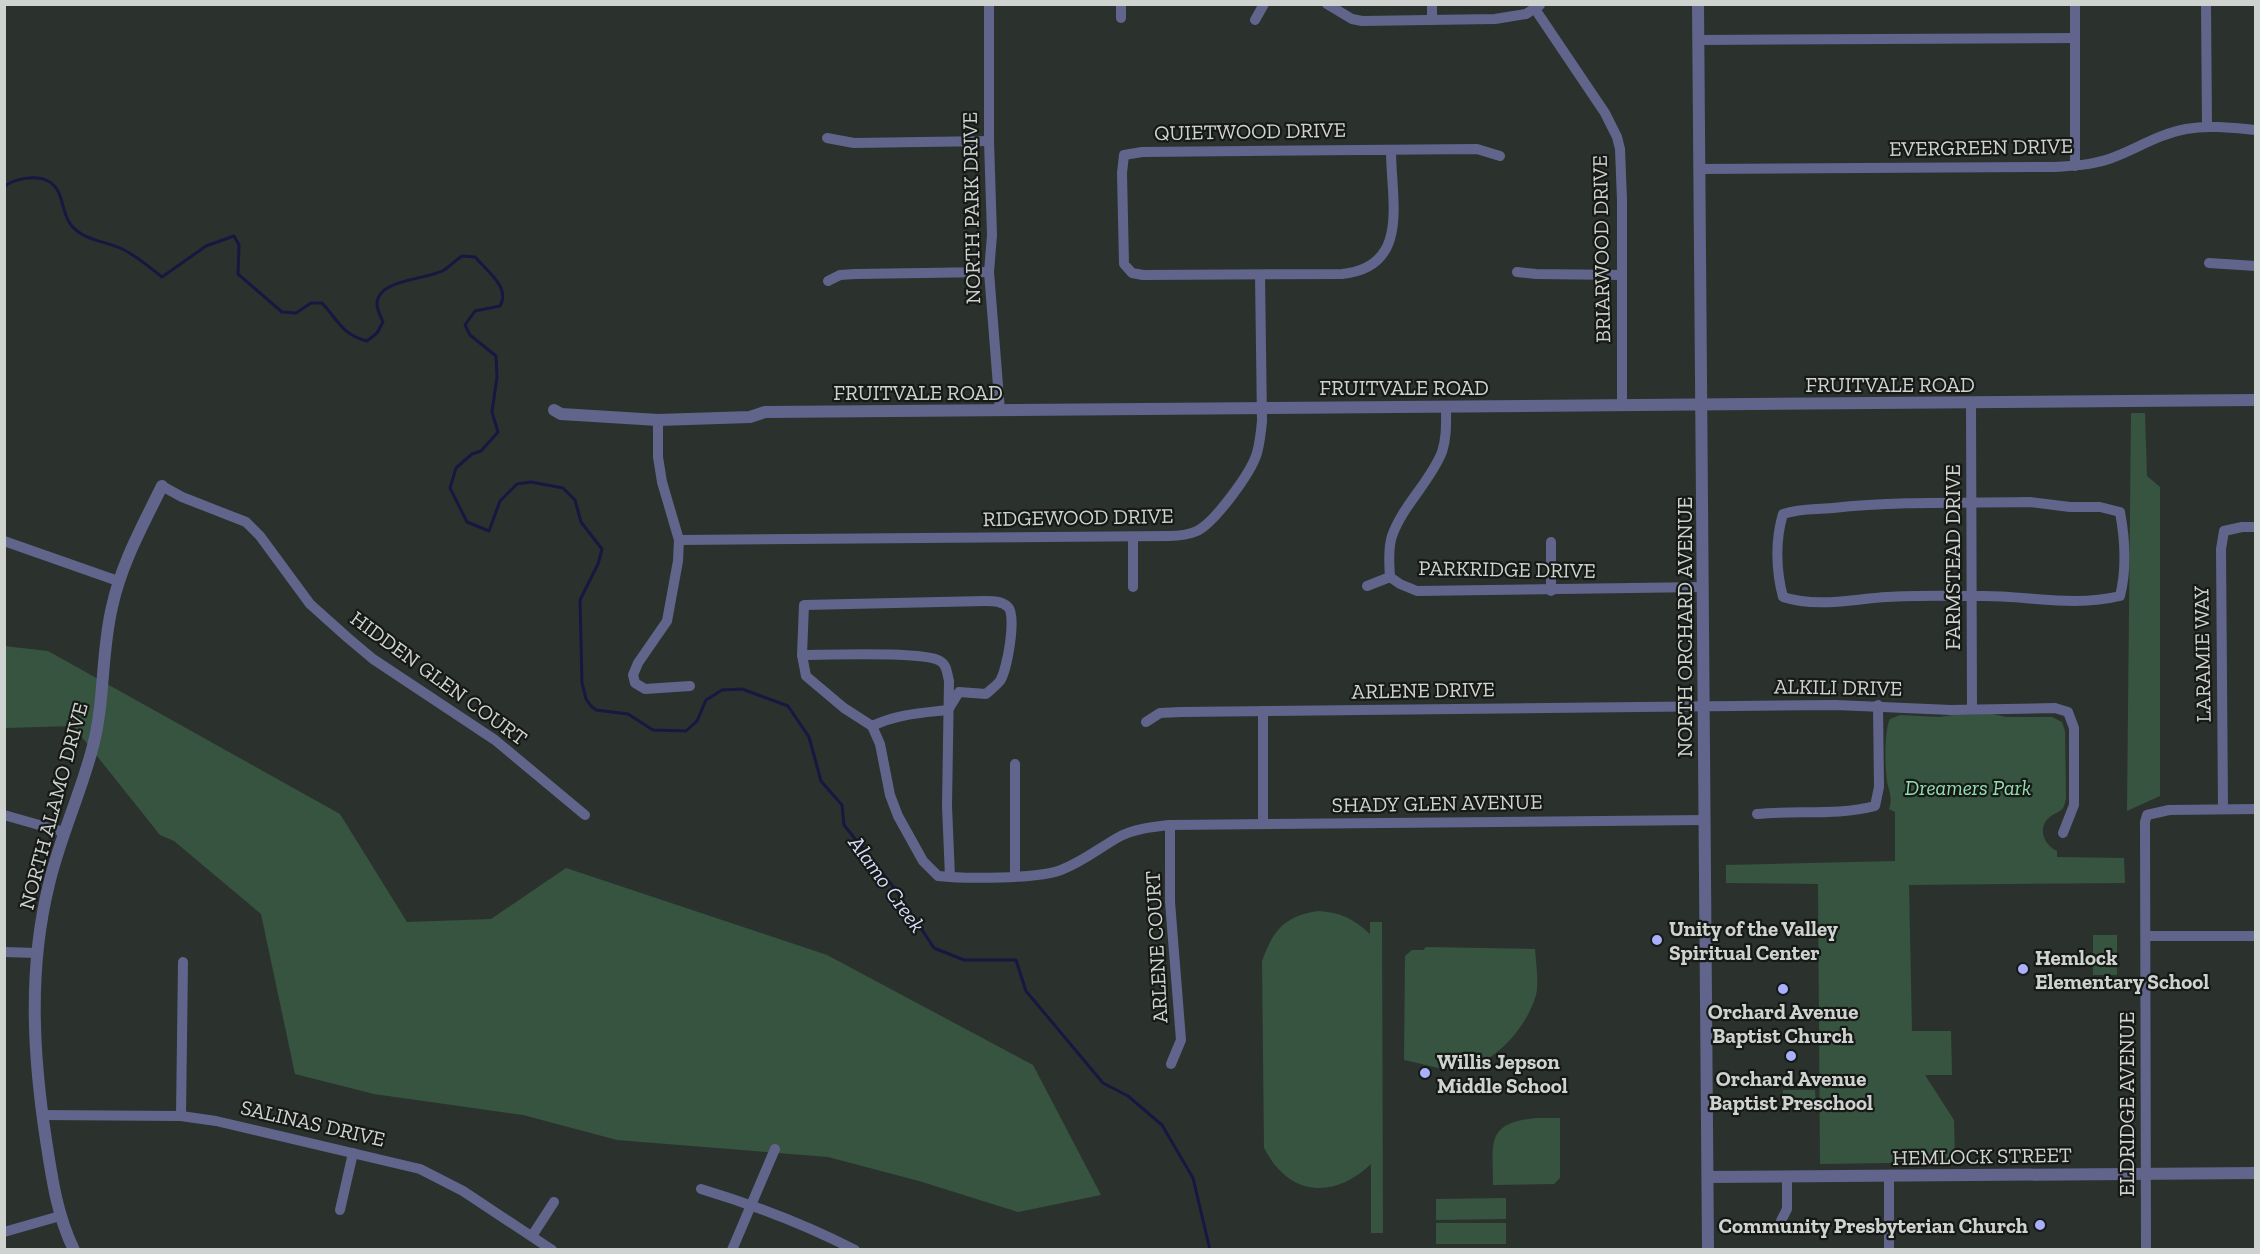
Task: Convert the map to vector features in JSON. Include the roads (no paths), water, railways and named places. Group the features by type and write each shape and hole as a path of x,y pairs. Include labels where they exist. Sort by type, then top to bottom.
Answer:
{"street":[{"name":"NORTH PARK DRIVE","path":"989,4 992,236 989,272 1000,411"},
{"path":"1121,4 1122,18"},
{"path":"1255,20 1264,4"},
{"path":"1327,4 1352,19 1362,21 1495,19 1516,16 1538,7"},
{"path":"1432,4 1432,20"},
{"name":"NORTH ORCHARD AVENUE","path":"1698,4 1708,1250"},
{"path":"2075,4 2075,166"},
{"path":"2206,4 2207,127"},
{"name":"BRIARWOOD DRIVE","path":"1538,7 1605,113 1617,137 1620,149 1622,405"},
{"path":"1698,40 2075,38"},
{"name":"EVERGREEN DRIVE","path":"1700,169 2075,166 2111,158 2167,134 2187,129 2207,127 2256,130"},
{"path":"827,138 854,143 989,141"},
{"path":"1391,151 1477,149 1500,156"},
{"name":"QUIETWOOD DRIVE","path":"1391,151 1393,232 1389,247 1381,259 1369,267 1351,273 1260,275 1143,275 1127,269 1123,255 1124,155 1142,152 1391,151"},
{"path":"2209,263 2256,266"},
{"path":"828,281 840,275 855,274 989,272"},
{"path":"1517,272 1621,275"},
{"name":"RIDGEWOOD DRIVE","path":"680,540 1186,535 1211,522 1222,510 1256,456 1261,435 1260,275"},
{"name":"FRUITVALE ROAD","path":"554,410 561,414 658,420 750,417 765,412 2256,400"},
{"name":"FARMSTEAD DRIVE","path":"1971,404 1972,709"},
{"name":"PARKRIDGE DRIVE","path":"1446,406 1446,434 1442,451 1392,536 1389,559 1390,577 1418,591 1551,591 1703,587"},
{"path":"658,420 658,457 662,482 680,540 678,561 667,621 638,663 633,675 634,683 645,689 690,686"},
{"name":"NORTH ALAMO DRIVE","path":"74,1250 60,1216 42,1115 34,1030 37,954 48,886 93,747 102,701 108,632 118,581 162,486"},
{"name":"HIDDEN GLEN COURT","path":"162,486 183,497 246,522 260,536 310,604 348,638 373,658 495,740 585,815"},
{"path":"2030,502 2070,507 2100,507 2120,512 2123,531 2124,578 2120,596 2103,600 2043,600 2011,596 1887,597 1850,602 1798,602 1783,597 1778,561 1778,530 1783,514 1801,509 1830,509 1865,504 1971,503 2030,502"},
{"name":"LARAMIE WAY","path":"2223,809 2221,549 2224,531 2256,527"},
{"path":"1133,537 1133,587"},
{"path":"4,542 118,581"},
{"path":"1551,542 1551,591"},
{"path":"1368,586 1390,577"},
{"path":"802,655 918,655 938,659 945,665 949,681 948,710 946,806 950,878 938,876 923,861 898,816 890,795 880,744 872,726 844,708 806,676 802,655 804,604 985,601 1007,605 1011,612 1012,628 1000,681 986,694 959,692 948,710"},
{"path":"1757,814 1783,811 1856,811 1875,806 1879,787 1878,705"},
{"name":"ALKILI DRIVE","path":"1704,707 1878,705 1928,709 2055,708 2068,712 2074,728 2074,805 2063,832"},
{"name":"ARLENE DRIVE","path":"1146,722 1161,712 1704,707"},
{"path":"872,726 906,714 948,710"},
{"path":"1263,711 1263,824"},
{"path":"1015,764 1015,876"},
{"name":"ELDRIDGE AVENUE","path":"2146,1250 2145,832 2147,815 2169,810 2256,809"},
{"path":"4,815 64,832"},
{"name":"SHADY GLEN AVENUE","path":"950,878 1015,876 1059,871 1082,860 1118,837 1141,829 1170,825 1705,820"},
{"name":"ARLENE COURT","path":"1170,825 1170,902 1181,1040 1171,1064"},
{"path":"2146,936 2256,936"},
{"path":"4,952 37,954"},
{"path":"181,1116 183,962"},
{"name":"SALINAS DRIVE","path":"42,1115 181,1116 216,1121 420,1169 436,1175 552,1250"},
{"path":"732,1250 775,1149"},
{"path":"340,1210 353,1153"},
{"name":"HEMLOCK STREET","path":"1708,1177 2256,1173"},
{"path":"1889,1176 1889,1250"},
{"path":"1781,1221 1786,1209 1787,1177"},
{"path":"701,1189 752,1206 825,1235 855,1250"},
{"path":"532,1236 554,1203"},
{"path":"4,1232 60,1216"}],"waterway":[{"name":"Alamo Creek","path":"4,187 26,178 48,181 60,195 65,213 76,230 88,237 126,251 162,277 206,246 234,236 239,245 238,274 282,312 296,313 311,303 322,303 346,331 367,341 377,333 383,322 377,304 379,296 385,290 404,281 444,270 462,256 475,257 496,280 503,299 500,306 475,311 465,325 470,335 496,356 497,377 492,412 498,432 481,451 472,454 456,468 450,488 467,522 489,531 500,501 517,484 531,482 563,488 575,500 581,522 602,549 598,564 580,600 582,683 586,699 591,706 596,710 628,714 653,730 686,731 697,721 706,700 722,690 742,689 788,706 809,737 821,781 842,805 844,825 895,889 934,948 964,960 1016,960 1026,991 1103,1083 1128,1096 1162,1125 1193,1178 1210,1250"}],"place":[{"name":"Unity of the Valley Spiritual Center","path":"1657,940"},
{"name":"Hemlock Elementary School","path":"2023,969"},
{"name":"Orchard Avenue Baptist Church","path":"1783,989"},
{"name":"Orchard Avenue Baptist Preschool","path":"1791,1056"},
{"name":"Willis Jepson Middle School","path":"1425,1073"},
{"name":"Community Presbyterian Church","path":"2040,1225"}],"park label":[{"name":"Dreamers Park","path":"1968,787"}]}
